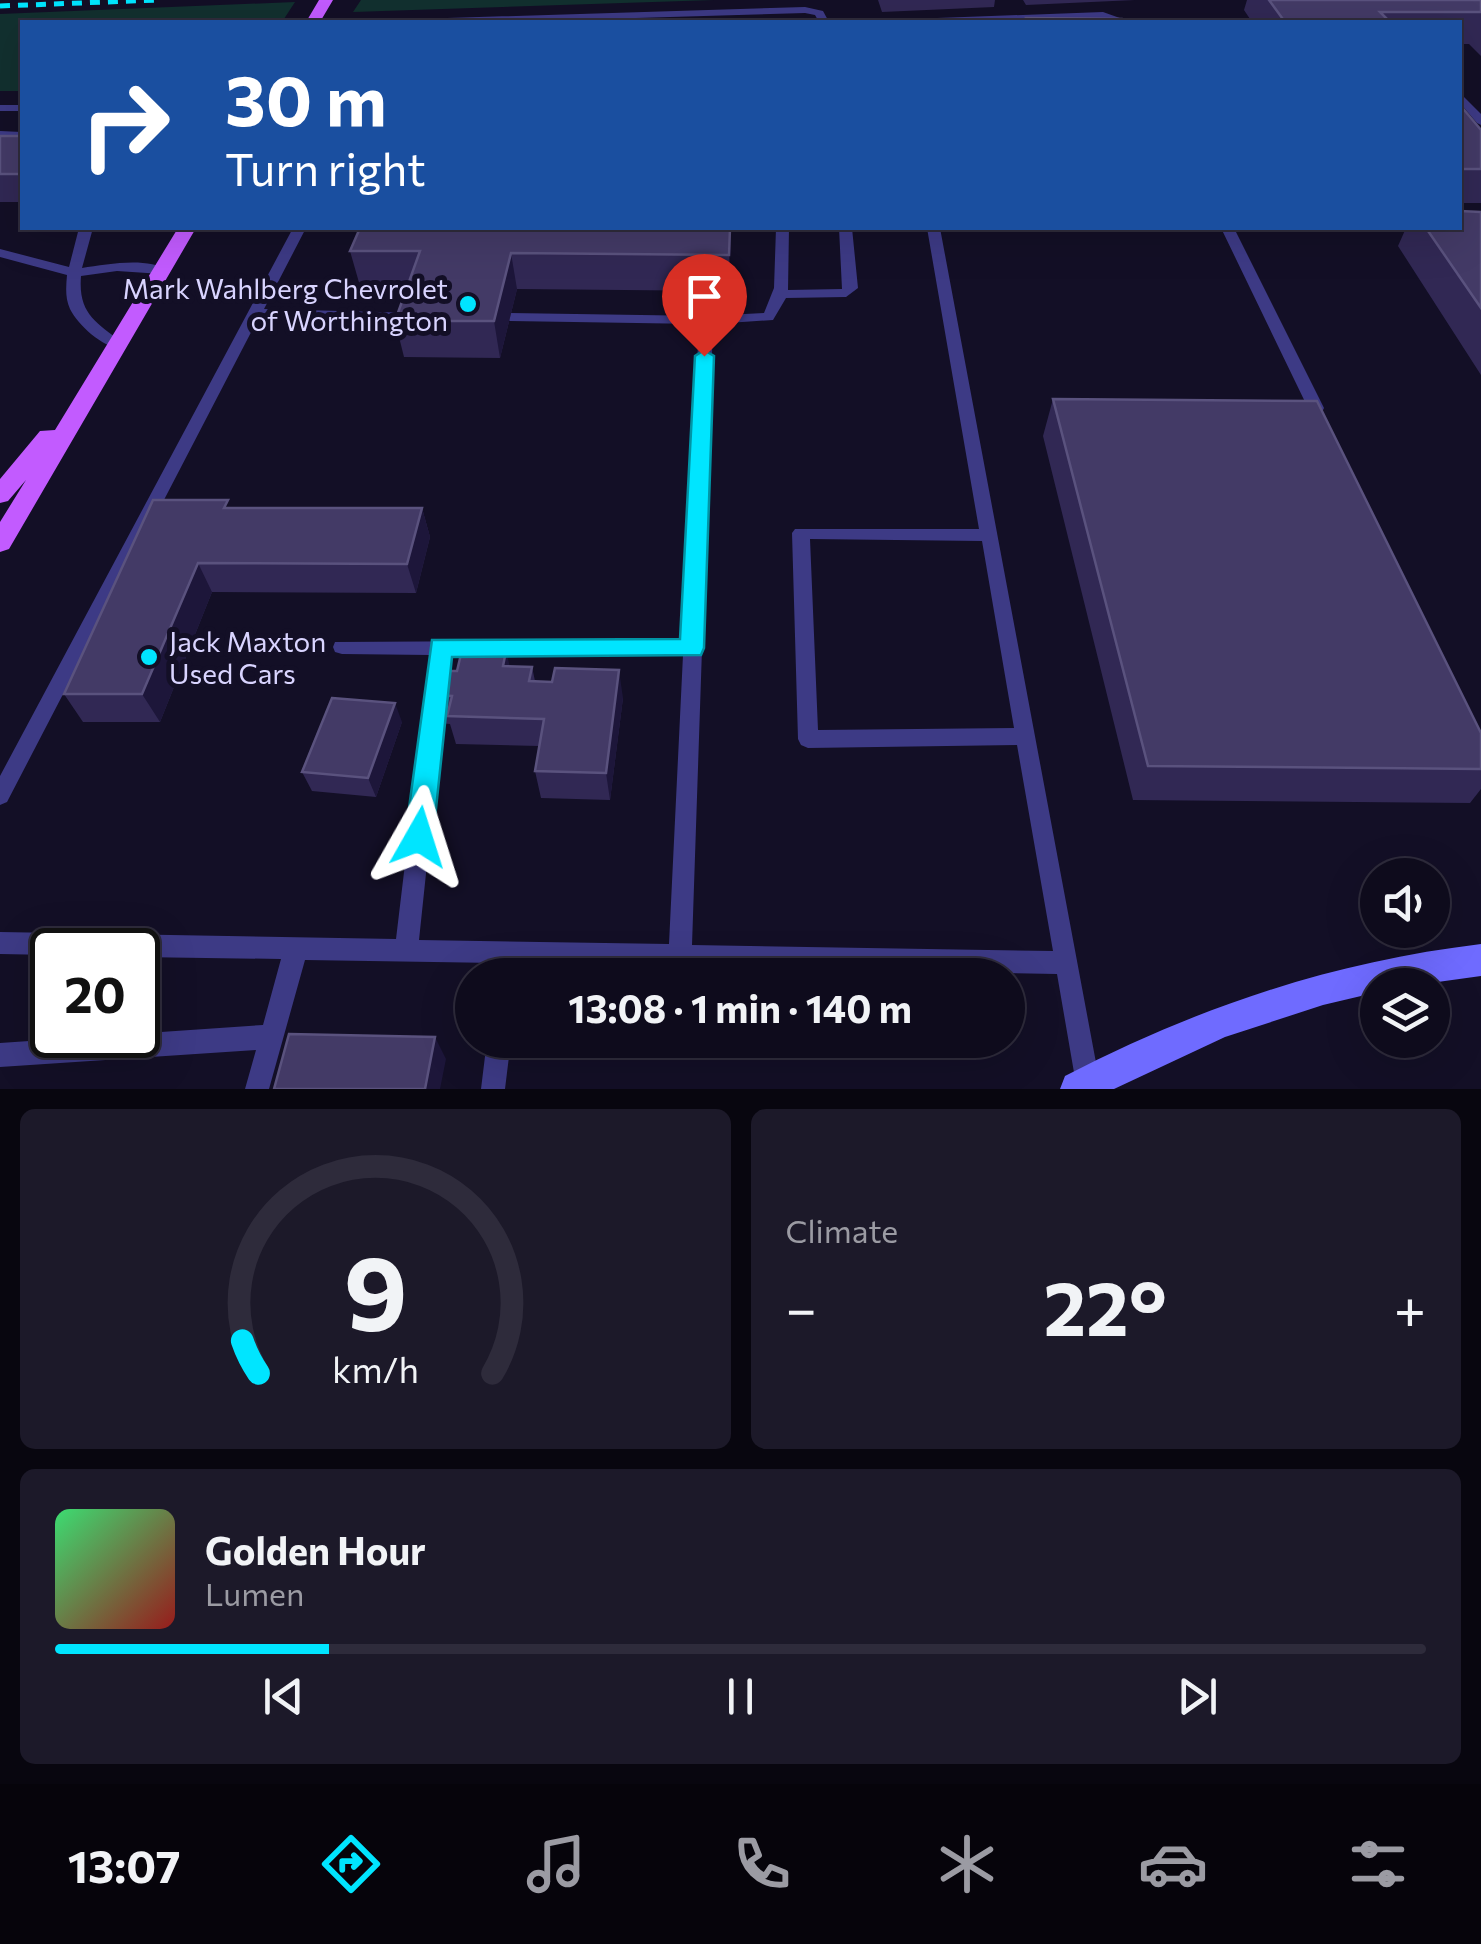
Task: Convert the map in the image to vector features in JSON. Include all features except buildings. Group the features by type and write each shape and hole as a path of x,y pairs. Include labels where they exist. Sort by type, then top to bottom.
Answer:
{"main road":[{"path":"0,543 186,230"},
{"path":"0,495 110,355"},
{"path":"1083,1086 1126,1061 1216,1021 1327,985 1409,968 1481,960"}],"lane":[{"path":"481,20 805,10 819,13 823,20"},
{"path":"965,20 1104,15 1120,20"},
{"path":"1462,98 1481,121"},
{"path":"85,230 71,296 75,309 110,355"},
{"path":"0,796 298,230"},
{"path":"510,317 768,317 780,294 782,230"},
{"path":"780,294 846,293 851,288 846,230"},
{"path":"934,230 1066,963 1083,1086"},
{"path":"1229,230 1316,408"},
{"path":"0,253 74,273 117,266 162,270"},
{"path":"254,313 419,316"},
{"path":"680,956 706,320"},
{"path":"989,535 801,533 808,739 1025,736"},
{"path":"342,647 692,648"},
{"path":"406,951 440,647"},
{"path":"0,943 406,951 461,958"},
{"path":"258,1089 296,949"},
{"path":"637,958 1066,963"},
{"path":"0,1056 272,1037"},
{"path":"493,1089 497,1058"}],"green space":[{"path":"361,0 714,0 353,12"},
{"path":"295,2 283,20 20,20 20,91 0,91 0,14"}],"railway":[{"path":"0,6 158,0"}],"place":[{"name":"Mark Wahlberg Chevrolet of Worthington","path":"468,304"},
{"name":"Jack Maxton Used Cars","path":"149,657"}],"route":[{"path":"419,837 440,647 692,648 704,356"}]}
